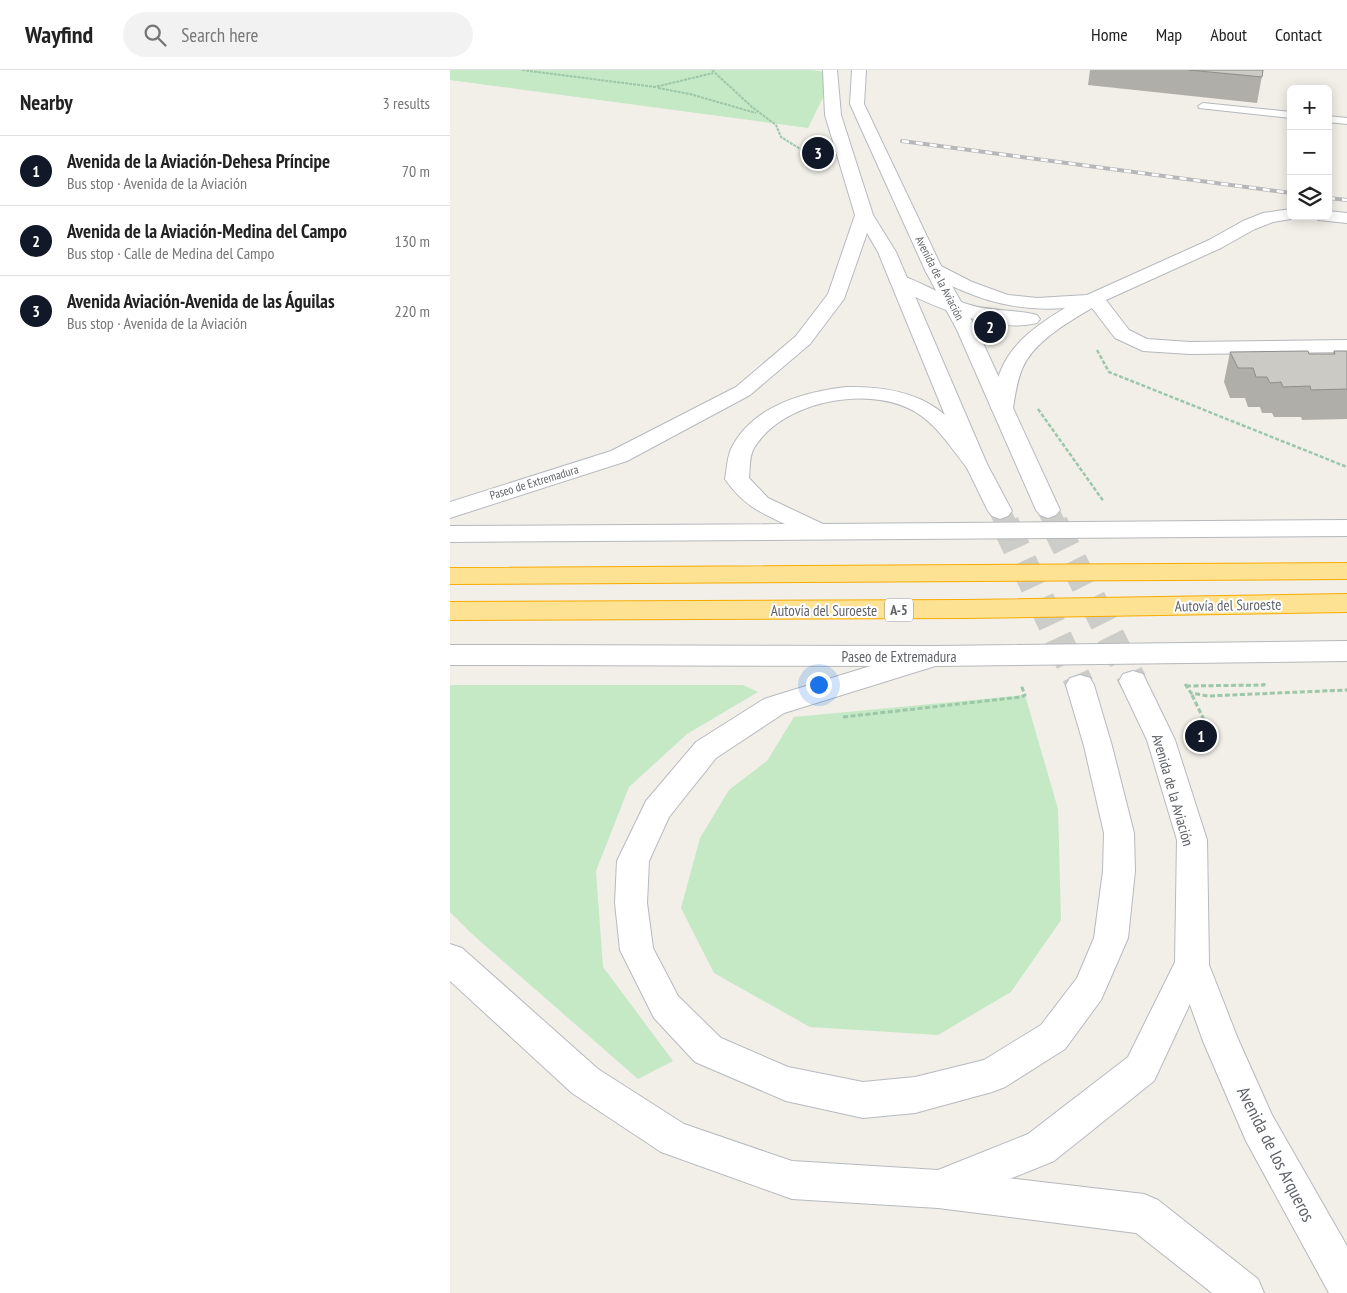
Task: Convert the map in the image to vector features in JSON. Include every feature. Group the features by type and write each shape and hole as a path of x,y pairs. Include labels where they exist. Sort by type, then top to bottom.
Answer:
{"highway":[{"path":"450,576 1347,571"},
{"name":"Autovía del Suroeste","path":"450,611 966,609 1347,603"}],"main road":[{"path":"830,70 833,115 864,216 887,252 976,464 1000,511"},
{"name":"Avenida de la Aviación","path":"859,70 858,104 934,270 955,308 1002,408 1048,510"},
{"path":"1002,408 1011,368 1020,354 1063,316 1093,299 1215,244 1269,217 1287,215"},
{"name":"Paseo de Extremadura","path":"450,510 500,492 619,456 743,391 802,340 837,295 864,216"},
{"path":"1332,217 1347,218"},
{"path":"934,270 965,286 1005,300 1037,304 1093,299"},
{"path":"899,281 925,296 955,308 1008,319 1063,316"},
{"path":"1093,299 1122,334 1143,345 1190,348 1347,346"},
{"path":"822,532 760,503 737,479 742,448 764,421 794,404 823,395 872,393 908,400 938,417 976,464"},
{"path":"450,534 1347,528"},
{"name":"Paseo de Extremadura","path":"450,655 935,656 1347,652"},
{"path":"935,656 774,706 706,750 656,810 634,861 631,903 637,950 666,1007 708,1050 786,1084 863,1100 916,1095 992,1075 1053,1037 1089,989 1111,938 1119,871 1119,833 1098,746 1080,685"},
{"name":"Avenida de la Aviación","path":"1133,681 1161,740 1192,840 1192,963"},
{"path":"450,959 585,1081 674,1139 792,1180 938,1189 1144,1214 1244,1293"},
{"path":"938,1189 1041,1148 1141,1069 1192,963"},
{"name":"Avenida de los Arqueros","path":"1192,963 1222,1041 1259,1128 1347,1285"}],"lane":[{"path":"1203,106 1287,115"},
{"path":"1332,119 1347,121"}],"path":[{"path":"522,70 655,87 698,96 756,113 776,125 781,138 817,160 823,160"},
{"path":"655,87 712,72 745,99 756,113"},
{"path":"1095,347 1109,372 1347,467"},
{"path":"1036,406 1106,504"},
{"path":"840,718 1021,697 1025,695 1020,683"},
{"path":"1185,684 1206,724"},
{"path":"1192,695 1347,690"}],"green space":[{"path":"450,70 810,70 835,73 808,128 450,80"},
{"path":"450,685 743,685 758,692 687,734 629,787 596,871 603,967 673,1061 638,1079 472,934 450,912"},
{"path":"1025,695 1058,809 1061,920 1011,992 938,1035 810,1027 714,973 681,908 700,838 729,790 767,761 794,717"}],"building":[{"path":"1189,70 1263,70 1262,77"},
{"path":"819,143 821,150 815,150 814,144"},
{"path":"1308,351 1309,354 1335,354 1334,351 1347,351 1347,389 1311,390 1310,386 1283,387 1281,382 1270,383 1267,377 1256,377 1253,368 1238,368 1230,352"}],"tunnel":[{"path":"1048,510 1055,524"},
{"path":"1000,511 1006,524"},
{"path":"1005,523 1080,685"},
{"path":"1054,523 1133,681"}],"railway":[{"path":"902,141 1287,192"},
{"path":"1332,198 1347,200"}],"place":[{"name":"Avenida Aviación-Avenida de las Águilas","path":"818,153"},
{"name":"Avenida de la Aviación-Medina del Campo","path":"990,327"},
{"name":"Avenida de la Aviación-Dehesa Príncipe","path":"1201,736"}]}
